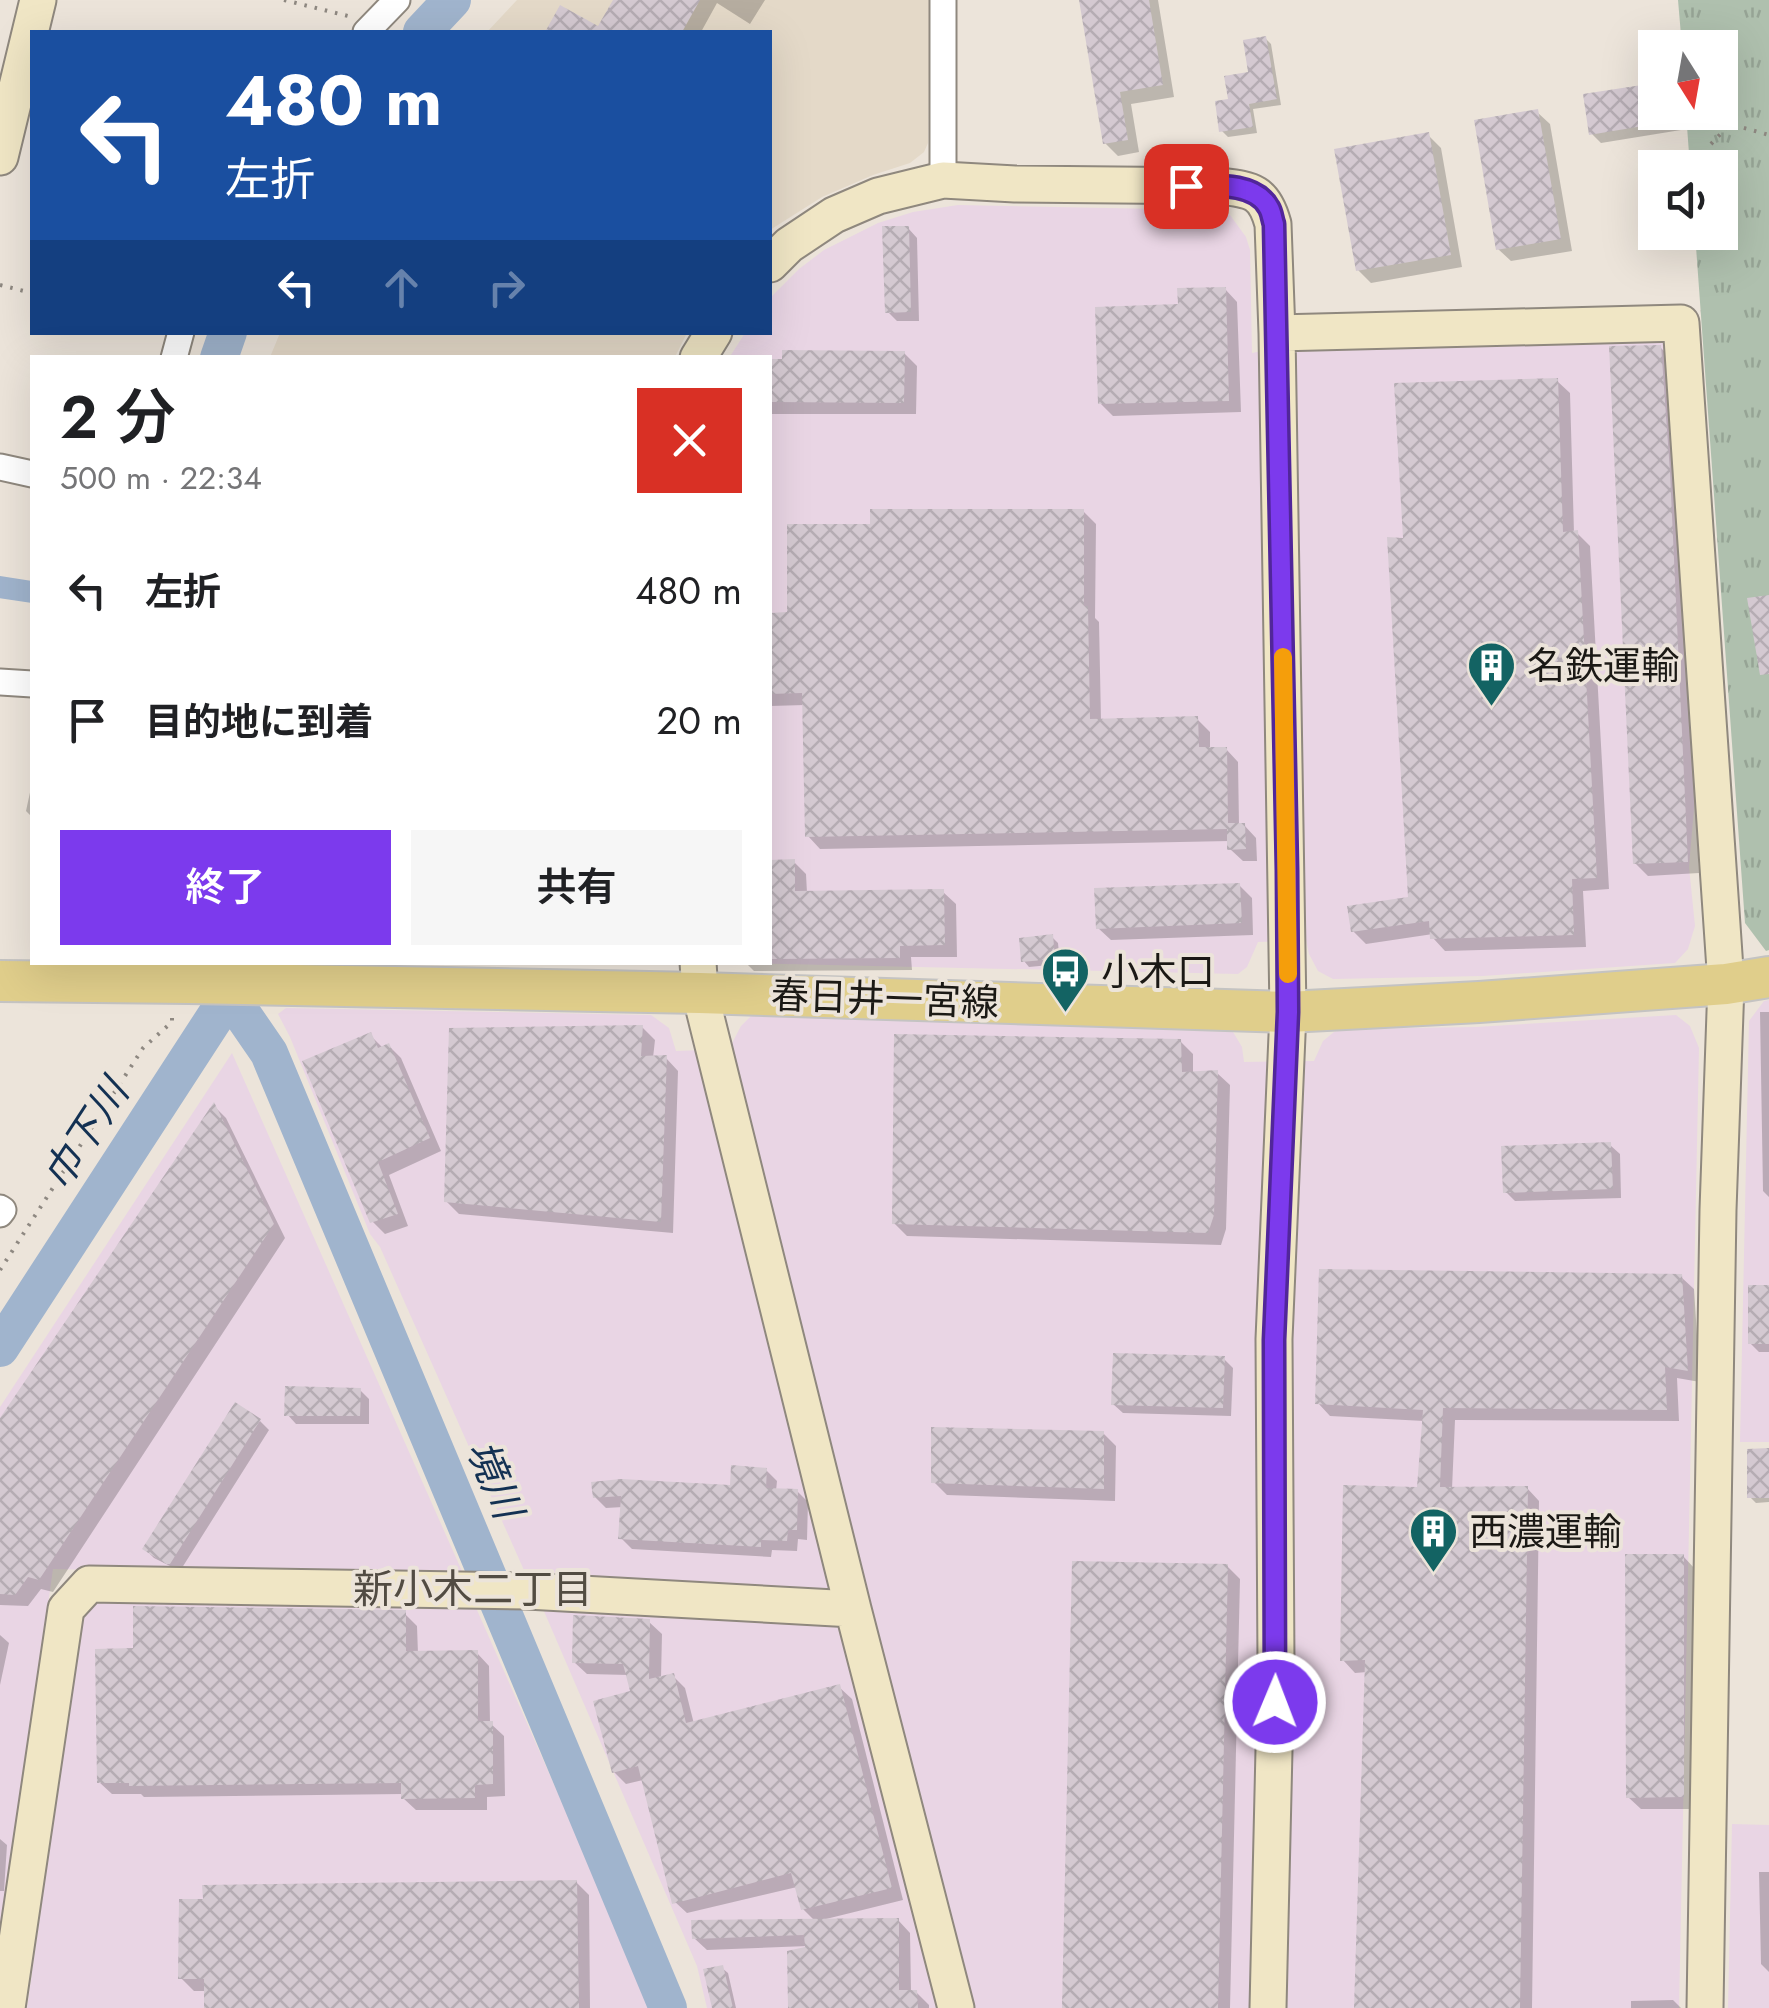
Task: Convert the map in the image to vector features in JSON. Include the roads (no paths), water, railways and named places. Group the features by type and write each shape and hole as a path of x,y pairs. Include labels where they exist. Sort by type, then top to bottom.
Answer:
{"main road":[{"name":"春日井一宮線","path":"0,981 178,976 278,984 698,978 1288,1012 1479,1002 1726,984 1769,977"}],"street":[{"path":"32,30 38,0"},
{"path":"361,25 397,0"},
{"path":"942,0 943,180"},
{"path":"0,157 15,112 30,39"},
{"path":"772,262 834,215 878,196 943,180 1220,186 1257,194 1269,206 1274,224 1277,332 1288,1012 1274,1340 1276,1664 1268,2008"},
{"path":"1277,332 1681,324 1726,984 1718,1210 1704,2008"},
{"path":"0,467 30,474"},
{"path":"0,682 30,684"},
{"path":"698,978 956,2008"},
{"path":"7,2008 66,1609 89,1584 526,1591 853,1609"}],"waterway":[{"name":"巾下川","path":"424,30 452,0"},
{"name":"巾下川","path":"220,355 227,335"},
{"path":"0,587 30,592"},
{"name":"巾下川","path":"0,1348 219,1011 227,992 229,965"},
{"name":"境川","path":"227,992 269,1053 668,2008"}],"place":[{"name":"名鉄運輸","path":"1492,708"},
{"name":"小木口","path":"1066,1014"},
{"name":"西濃運輸","path":"1434,1574"}],"district":[{"name":"新小木二丁目","path":"473,1589"}]}
